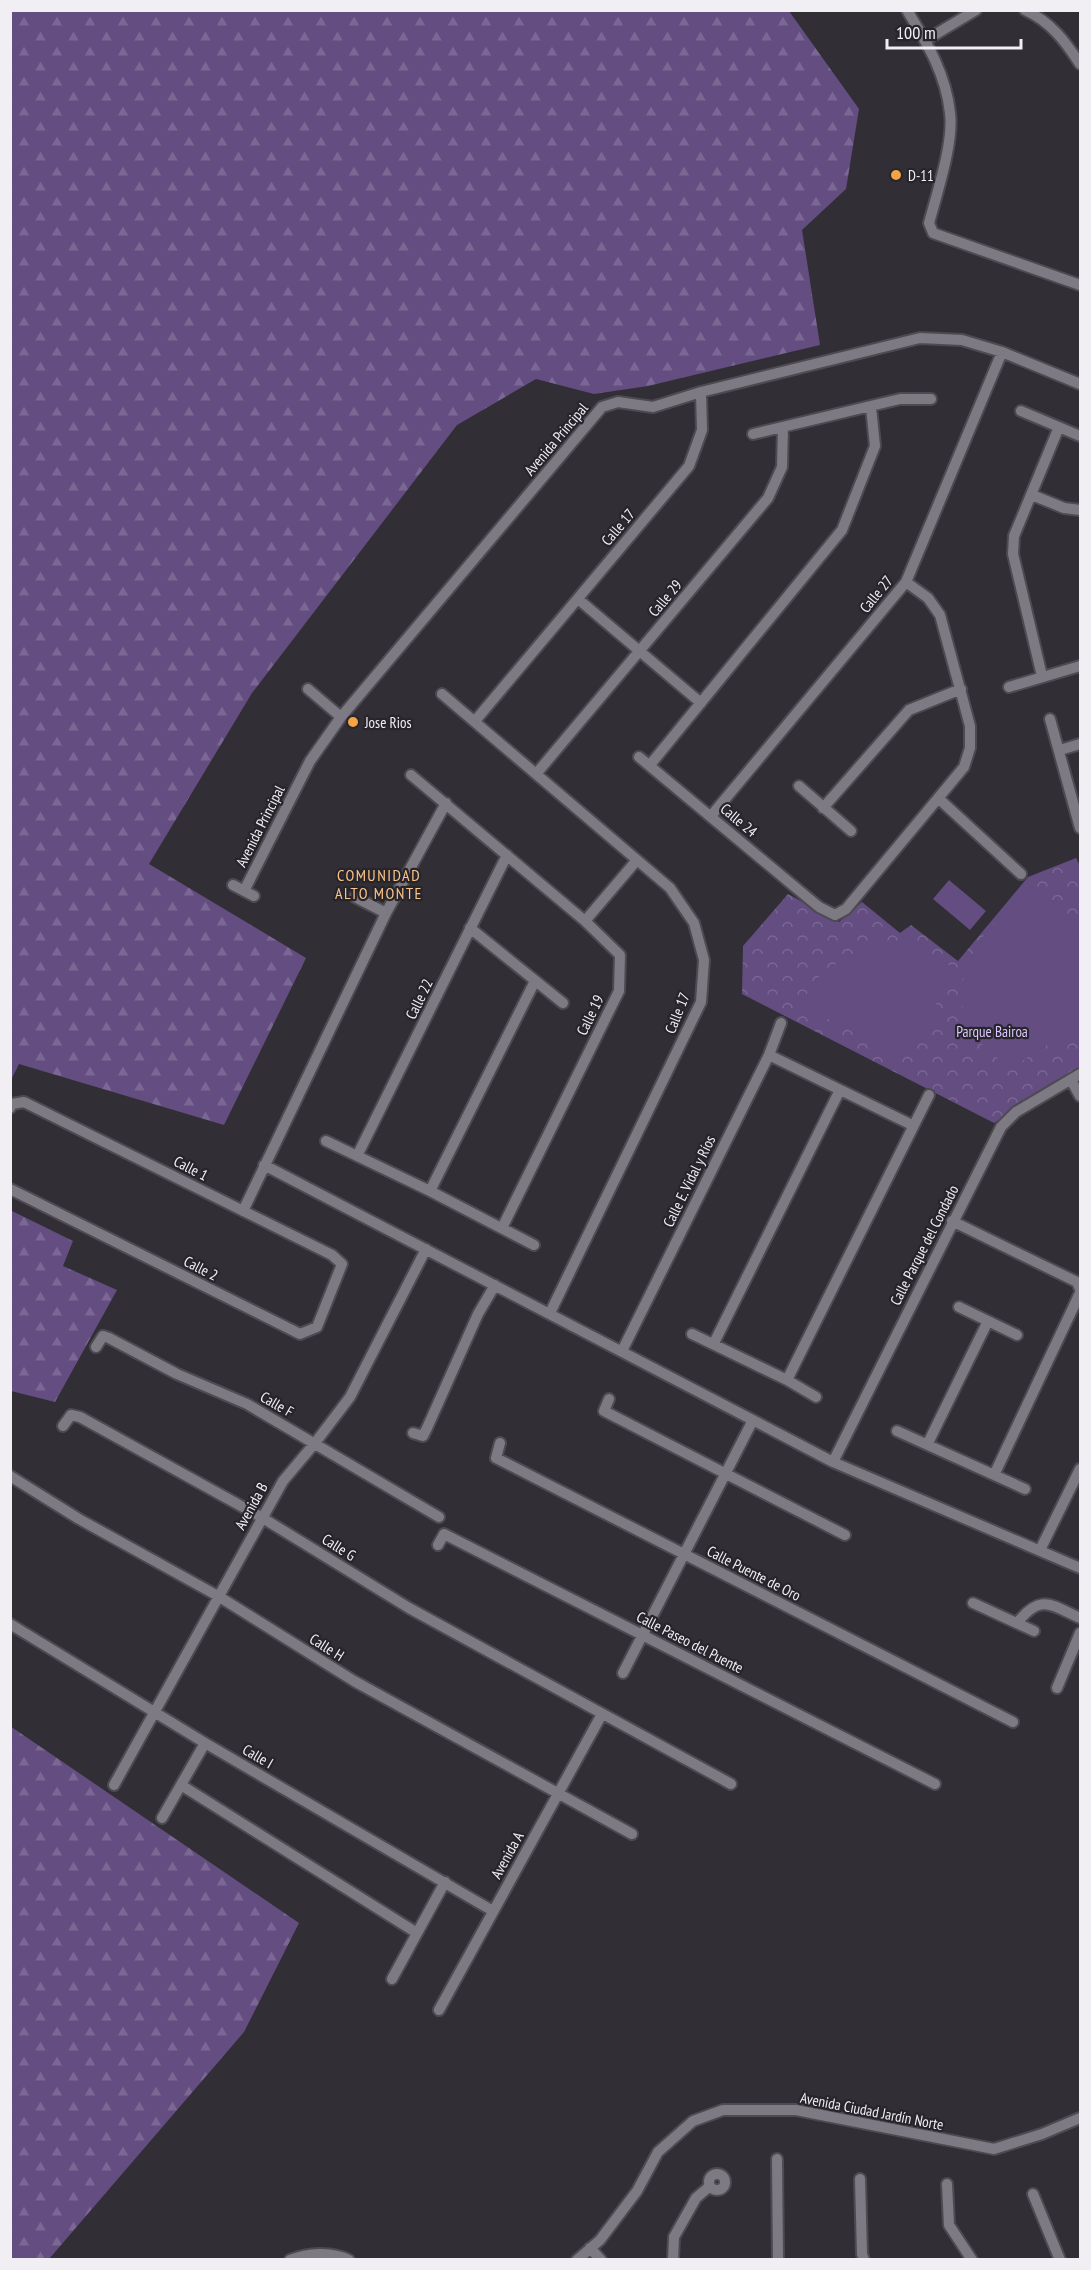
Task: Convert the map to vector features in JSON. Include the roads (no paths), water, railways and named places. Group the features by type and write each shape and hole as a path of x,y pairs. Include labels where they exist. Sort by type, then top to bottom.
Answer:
{"street":[{"path":"907,10 926,40 942,74 951,115 946,157 929,223 933,233 1080,285"},
{"path":"926,40 976,10"},
{"path":"1025,10 1039,17 1060,34 1080,64"},
{"name":"Avenida Principal","path":"234,885 249,893 310,761 341,717 602,407 618,402 653,407 701,392 920,338 962,339 1002,352 1080,384"},
{"name":"Calle 27","path":"711,816 906,582 1002,352"},
{"name":"Calle 17","path":"475,721 690,466 702,430 701,392"},
{"path":"753,434 900,399 931,399"},
{"path":"650,765 842,530 875,446 871,406"},
{"path":"1022,411 1080,436"},
{"name":"Calle 29","path":"536,774 768,498 782,467 783,427"},
{"path":"1042,676 1013,554 1014,536 1059,427"},
{"path":"1032,495 1064,508 1080,510"},
{"name":"Calle 24","path":"639,757 819,907 835,915 846,909 964,766 970,748 970,726 940,615 928,598 906,582"},
{"path":"578,599 702,703"},
{"path":"1009,687 1080,666"},
{"path":"308,689 341,717"},
{"path":"823,808 909,710 961,689"},
{"name":"Calle 17","path":"442,694 670,888 694,923 704,960 701,1002 550,1313"},
{"path":"1050,719 1080,828"},
{"path":"1060,750 1080,744"},
{"name":"Calle 19","path":"411,775 585,921 620,955 619,991 502,1228"},
{"path":"799,786 851,831"},
{"path":"938,798 1021,874"},
{"path":"243,1211 386,913 446,803"},
{"name":"Calle 22","path":"357,1156 507,855"},
{"path":"585,921 637,860"},
{"path":"355,897 386,913"},
{"path":"470,928 563,1003"},
{"path":"430,1191 535,981"},
{"name":"Calle E. Vidal y Ríos","path":"622,1352 769,1055 781,1023"},
{"path":"769,1055 912,1125"},
{"path":"1076,1077 1080,1096"},
{"name":"Calle Parque del Condado","path":"833,1462 1000,1127 1016,1112 1076,1077"},
{"path":"714,1344 840,1090"},
{"path":"787,1380 928,1095"},
{"name":"Calle 1","path":"10,1108 12,1104 24,1102 332,1255 342,1264"},
{"path":"326,1141 534,1245"},
{"path":"264,1165 833,1462 1080,1568"},
{"name":"Calle 2","path":"10,1189 300,1334 317,1327 342,1264"},
{"path":"952,1221 1079,1288 994,1473"},
{"name":"Avenida B","path":"114,1785 261,1517 283,1481 315,1443 360,1380 426,1249"},
{"path":"413,1433 423,1436 478,1314 495,1285"},
{"path":"959,1307 1017,1335"},
{"path":"927,1443 988,1321"},
{"path":"692,1334 787,1380 816,1397"},
{"name":"Calle F","path":"96,1347 103,1336 109,1338 177,1374 247,1404 439,1517"},
{"path":"609,1399 604,1411 845,1535"},
{"name":"Calle G","path":"63,1426 71,1415 80,1418 261,1517 410,1608 731,1784"},
{"path":"623,1673 686,1555 753,1420"},
{"path":"897,1431 1025,1489"},
{"name":"Calle Puente de Oro","path":"500,1443 496,1458 1013,1722"},
{"path":"1040,1550 1080,1469"},
{"name":"Calle H","path":"10,1476 79,1519 218,1596 354,1682 632,1834"},
{"name":"Calle Paseo del Puente","path":"438,1545 444,1534 935,1784"},
{"path":"973,1603 1034,1631"},
{"path":"1017,1623 1039,1604 1046,1603 1080,1618"},
{"name":"Calle I","path":"10,1624 206,1743 493,1911"},
{"path":"1057,1688 1080,1633"},
{"name":"Avenida A","path":"439,2010 602,1714"},
{"path":"162,1818 206,1743"},
{"path":"181,1785 417,1934"},
{"path":"393,1979 445,1882"},
{"name":"Avenida Ciudad Jardín Norte","path":"585,2255 600,2240 637,2191 658,2152 693,2121 723,2110 796,2110 994,2149 1042,2134 1080,2118"},
{"path":"777,2159 778,2259"},
{"path":"860,2179 864,2259"},
{"path":"947,2184 949,2225 972,2259"},
{"path":"673,2259 674,2237 696,2198 710,2186"},
{"path":"1033,2194 1060,2259"},
{"path":"290,2259 308,2253 342,2256 349,2259"},
{"path":"585,2255 601,2259"}],"place":[{"name":"D-11","path":"896,175"},
{"name":"Jose Rios","path":"353,722"}],"district":[{"name":"COMUNIDAD ALTO MONTE","path":"379,884"}],"park label":[{"name":"Parque Bairoa","path":"992,1031"}]}
